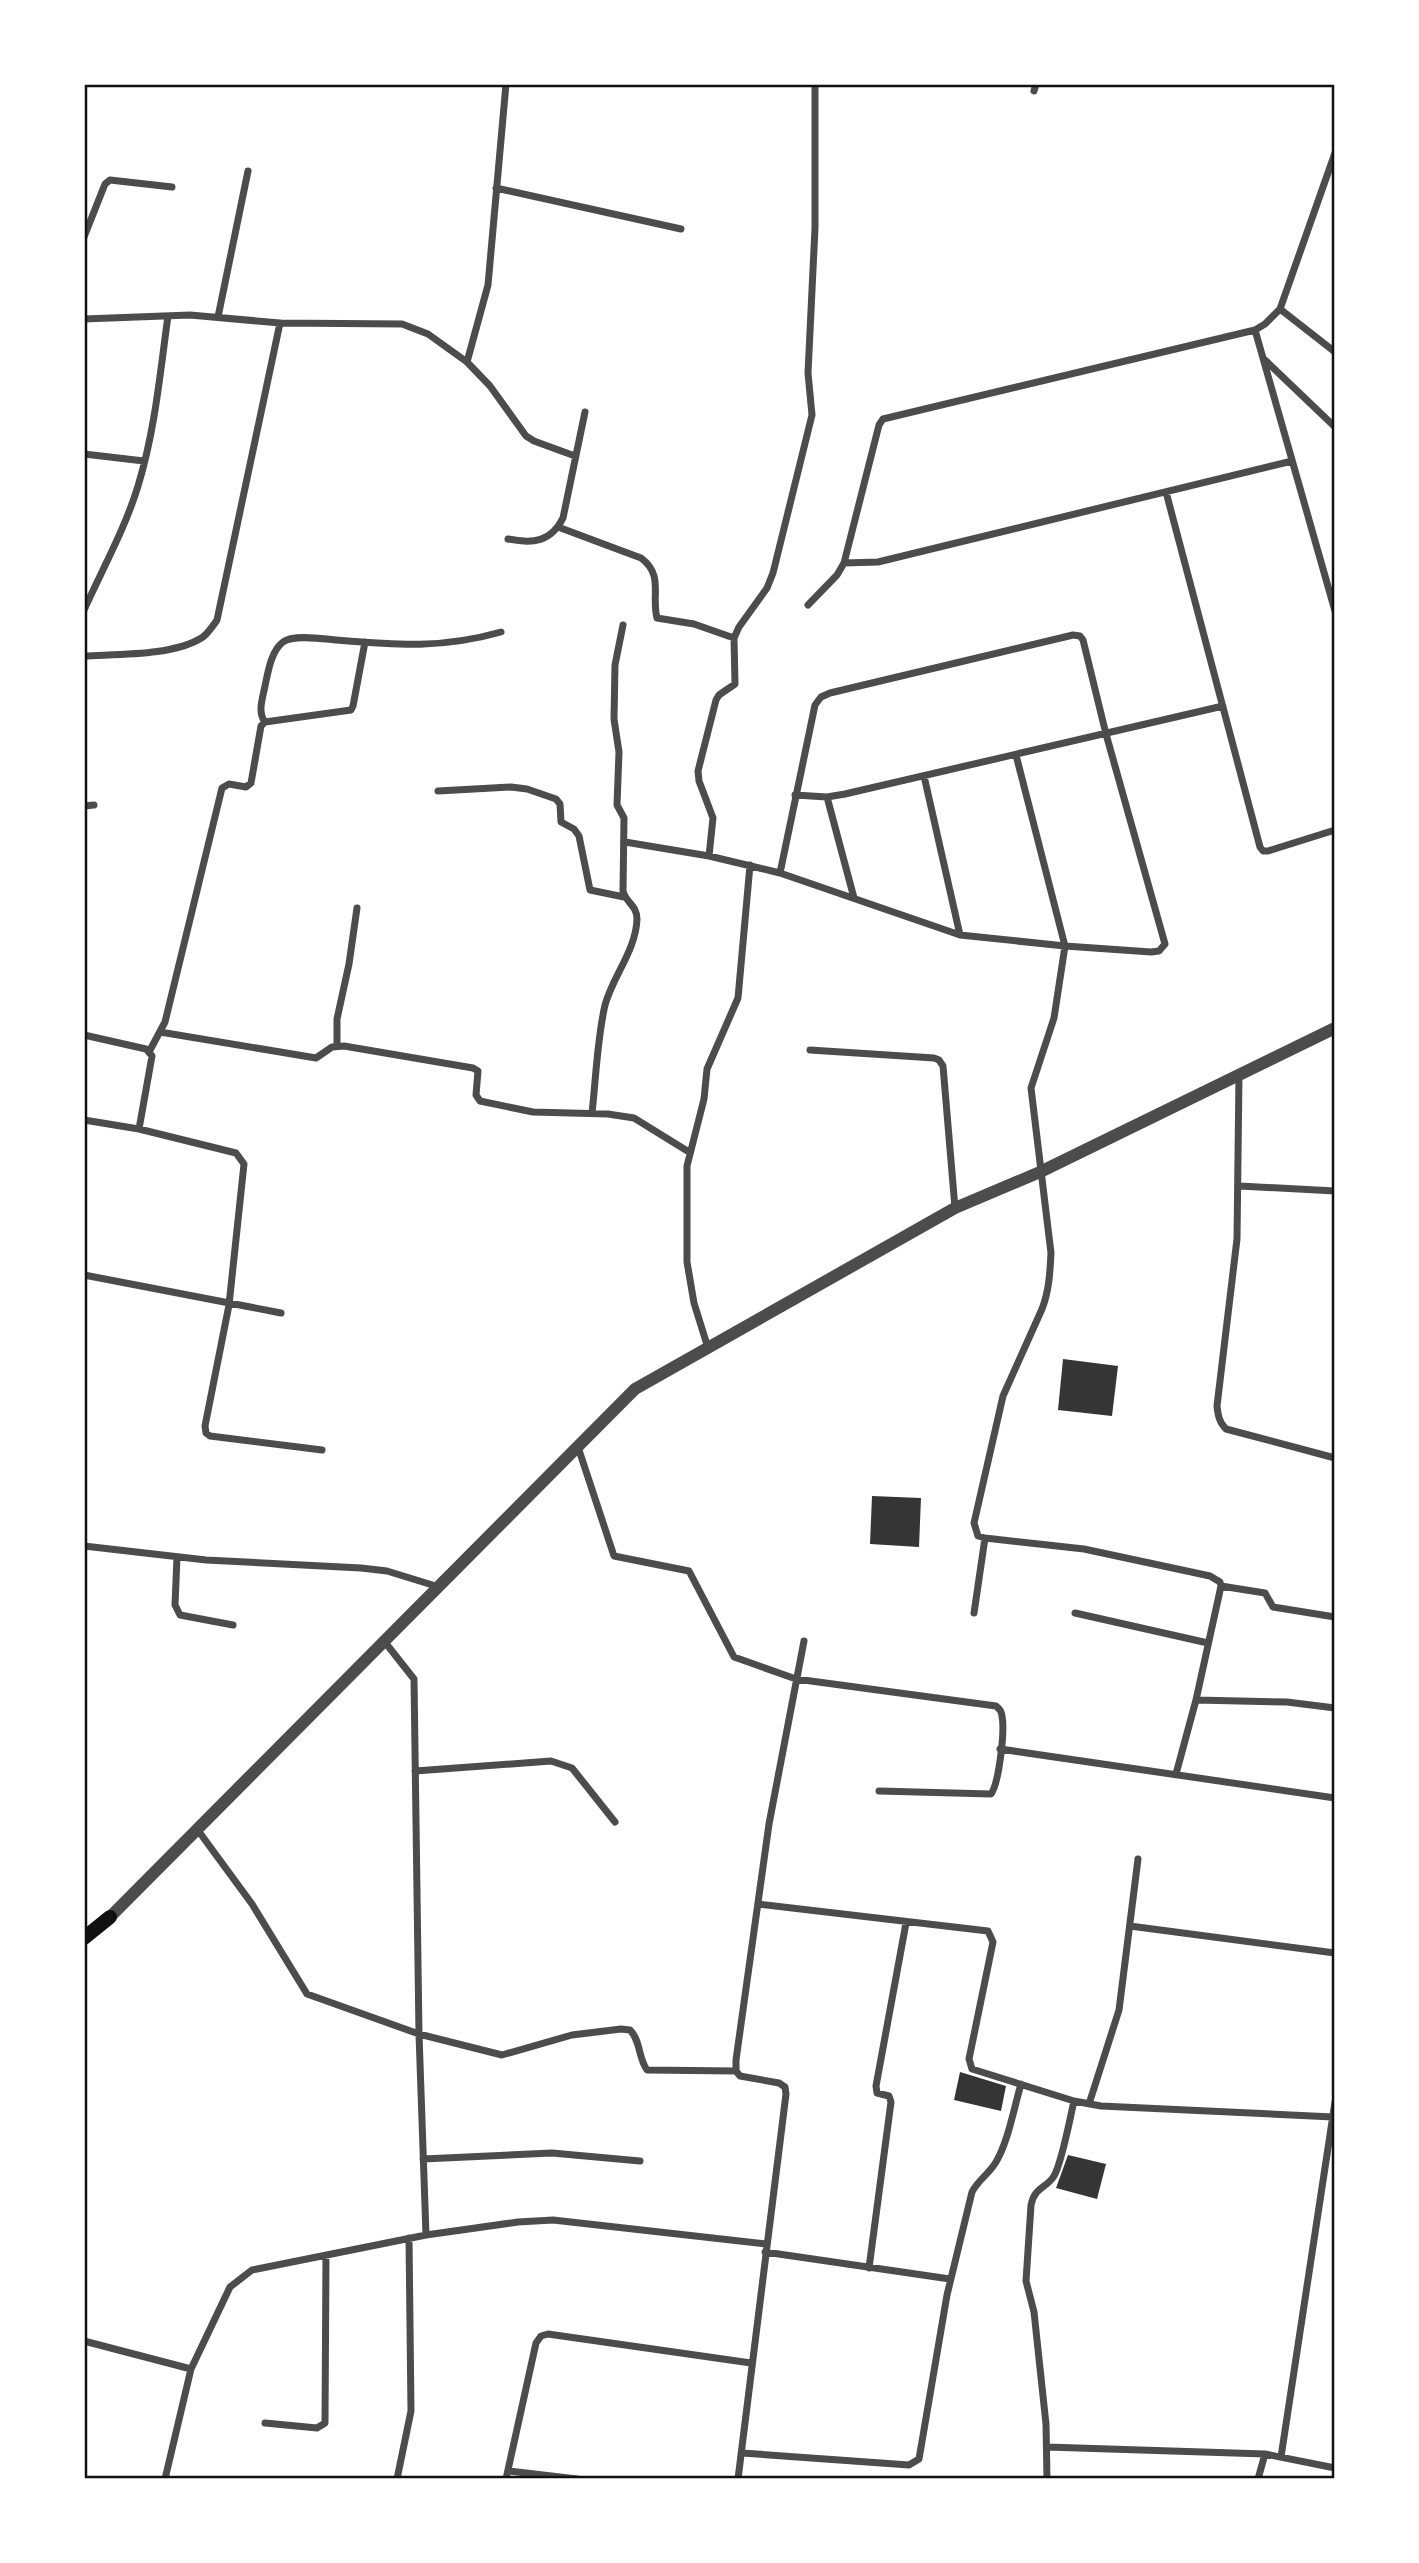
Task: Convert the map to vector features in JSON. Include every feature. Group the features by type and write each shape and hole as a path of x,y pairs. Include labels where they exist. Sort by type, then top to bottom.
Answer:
{"main road":[{"path":"84,1941 110,1917"}],"street":[{"path":"467,362 488,285 506,84"},
{"path":"709,856 713,818 698,771 716,700 735,684 734,638 767,588 773,573 812,415 808,373 815,228 816,84"},
{"path":"808,605 837,575 844,563 879,425 883,419 1255,330 1279,309 1335,153"},
{"path":"218,317 248,171"},
{"path":"84,237 105,184 110,180 172,187"},
{"path":"496,188 681,229"},
{"path":"1279,309 1335,352"},
{"path":"84,610 132,504 153,423 168,316"},
{"path":"84,319 168,316 218,317 280,323 402,324 428,334 467,362 490,386 526,436 534,442 575,456"},
{"path":"84,656 161,650 191,643 206,635 217,620 280,323"},
{"path":"1255,330 1335,611"},
{"path":"1262,358 1335,427"},
{"path":"508,539 528,543 538,541 553,534 558,527 563,518 585,412"},
{"path":"84,454 144,461"},
{"path":"844,563 878,562 1292,461"},
{"path":"1166,492 1259,847 1268,851 1335,830"},
{"path":"558,527 641,558 650,565 654,572 657,618 694,624 734,638"},
{"path":"623,625 615,665 614,719 619,752 617,806 624,818 624,897"},
{"path":"265,722 261,707 270,666 285,640 316,639 410,646 456,643 501,632"},
{"path":"625,842 709,856 780,873 960,935 1151,952 1159,951 1165,944 1080,636 1073,635 821,697 815,705 780,873"},
{"path":"139,1129 152,1062 149,1052 165,1022 222,788 229,784 246,787 251,783 261,726 265,722 351,710 354,706 365,642"},
{"path":"795,795 827,797 1223,706"},
{"path":"1016,755 1065,946 1054,1018 1031,1087 1051,1253 1049,1283 1042,1310 998,1410 974,1523 978,1536 985,1538 1084,1549 1210,1576 1220,1582 1196,1700 1176,1774"},
{"path":"924,776 960,935"},
{"path":"438,791 511,787 527,789 556,799 561,822 574,829 579,836 590,890 624,897 635,908 636,927 633,939 605,1006 592,1113"},
{"path":"827,797 854,898"},
{"path":"84,806 94,805"},
{"path":"708,1348 687,1262 689,1152 704,1099 707,1069 738,998 750,865"},
{"path":"337,1046 337,1019 357,908"},
{"path":"110,1917 635,1389 955,1208 1040,1172 1335,1028"},
{"path":"160,1032 316,1058 337,1046 476,1069 477,1094 480,1101 533,1112 592,1113 634,1118 689,1152"},
{"path":"84,1035 136,1046 149,1052"},
{"path":"810,1050 939,1060 943,1066 955,1208"},
{"path":"1239,1075 1236,1256 1217,1406 1221,1423 1226,1429 1335,1458"},
{"path":"84,1120 139,1129 236,1153 242,1158 244,1164 229,1305 205,1426 206,1433 210,1436 322,1450"},
{"path":"1239,1186 1335,1191"},
{"path":"84,1275 281,1313"},
{"path":"578,1447 614,1556 689,1571 734,1657 796,1679 996,1706 1003,1717 995,1786 991,1794 879,1791"},
{"path":"974,1613 985,1538"},
{"path":"84,1546 177,1557 373,1569 439,1587"},
{"path":"177,1557 175,1605 180,1615 233,1625"},
{"path":"1221,1586 1265,1593 1273,1607 1335,1617"},
{"path":"1075,1613 1208,1643"},
{"path":"738,2479 786,2094 785,2087 779,2084 740,2076 736,2071 769,1824 804,1640"},
{"path":"384,1641 414,1679 419,2034 426,2235"},
{"path":"1196,1700 1287,1702 1335,1708"},
{"path":"1000,1749 1335,1798"},
{"path":"415,1771 551,1761 564,1763 572,1768 615,1822"},
{"path":"197,1829 252,1905 307,1994 419,2034 502,2054 572,2035 621,2029 630,2030 636,2036 647,2070 736,2071"},
{"path":"1089,2104 1119,2011 1138,1859"},
{"path":"758,1904 988,1931 993,1942 969,2065 972,2069 1089,2104 1333,2117"},
{"path":"869,2268 891,2102 889,2096 877,2093 876,2086 906,1923"},
{"path":"1130,1926 1335,1953"},
{"path":"742,2453 915,2463 922,2449 950,2279 972,2192 999,2156 1021,2084"},
{"path":"1047,2479 1047,2447 1034,2312 1026,2281 1031,2204 1038,2189 1054,2177 1074,2101"},
{"path":"1281,2457 1335,2102"},
{"path":"423,2160 552,2153 640,2161"},
{"path":"165,2479 191,2370 230,2287 252,2270 426,2235 518,2222 553,2220 766,2248 869,2268 950,2279"},
{"path":"397,2479 409,2429 412,2400 409,2238"},
{"path":"265,2423 317,2428 324,2423 326,2255"},
{"path":"577,2479 507,2475 534,2351 541,2336 548,2334 751,2363"},
{"path":"84,2341 191,2370"},
{"path":"1047,2447 1265,2454 1335,2468"},
{"path":"1258,2479 1265,2454"}],"building":[{"path":"1063,1359 1118,1366 1112,1416 1058,1410"},
{"path":"872,1496 921,1498 919,1547 870,1544"},
{"path":"960,2072 1006,2086 1001,2111 954,2100"},
{"path":"1068,2155 1106,2164 1097,2199 1056,2188"}]}
